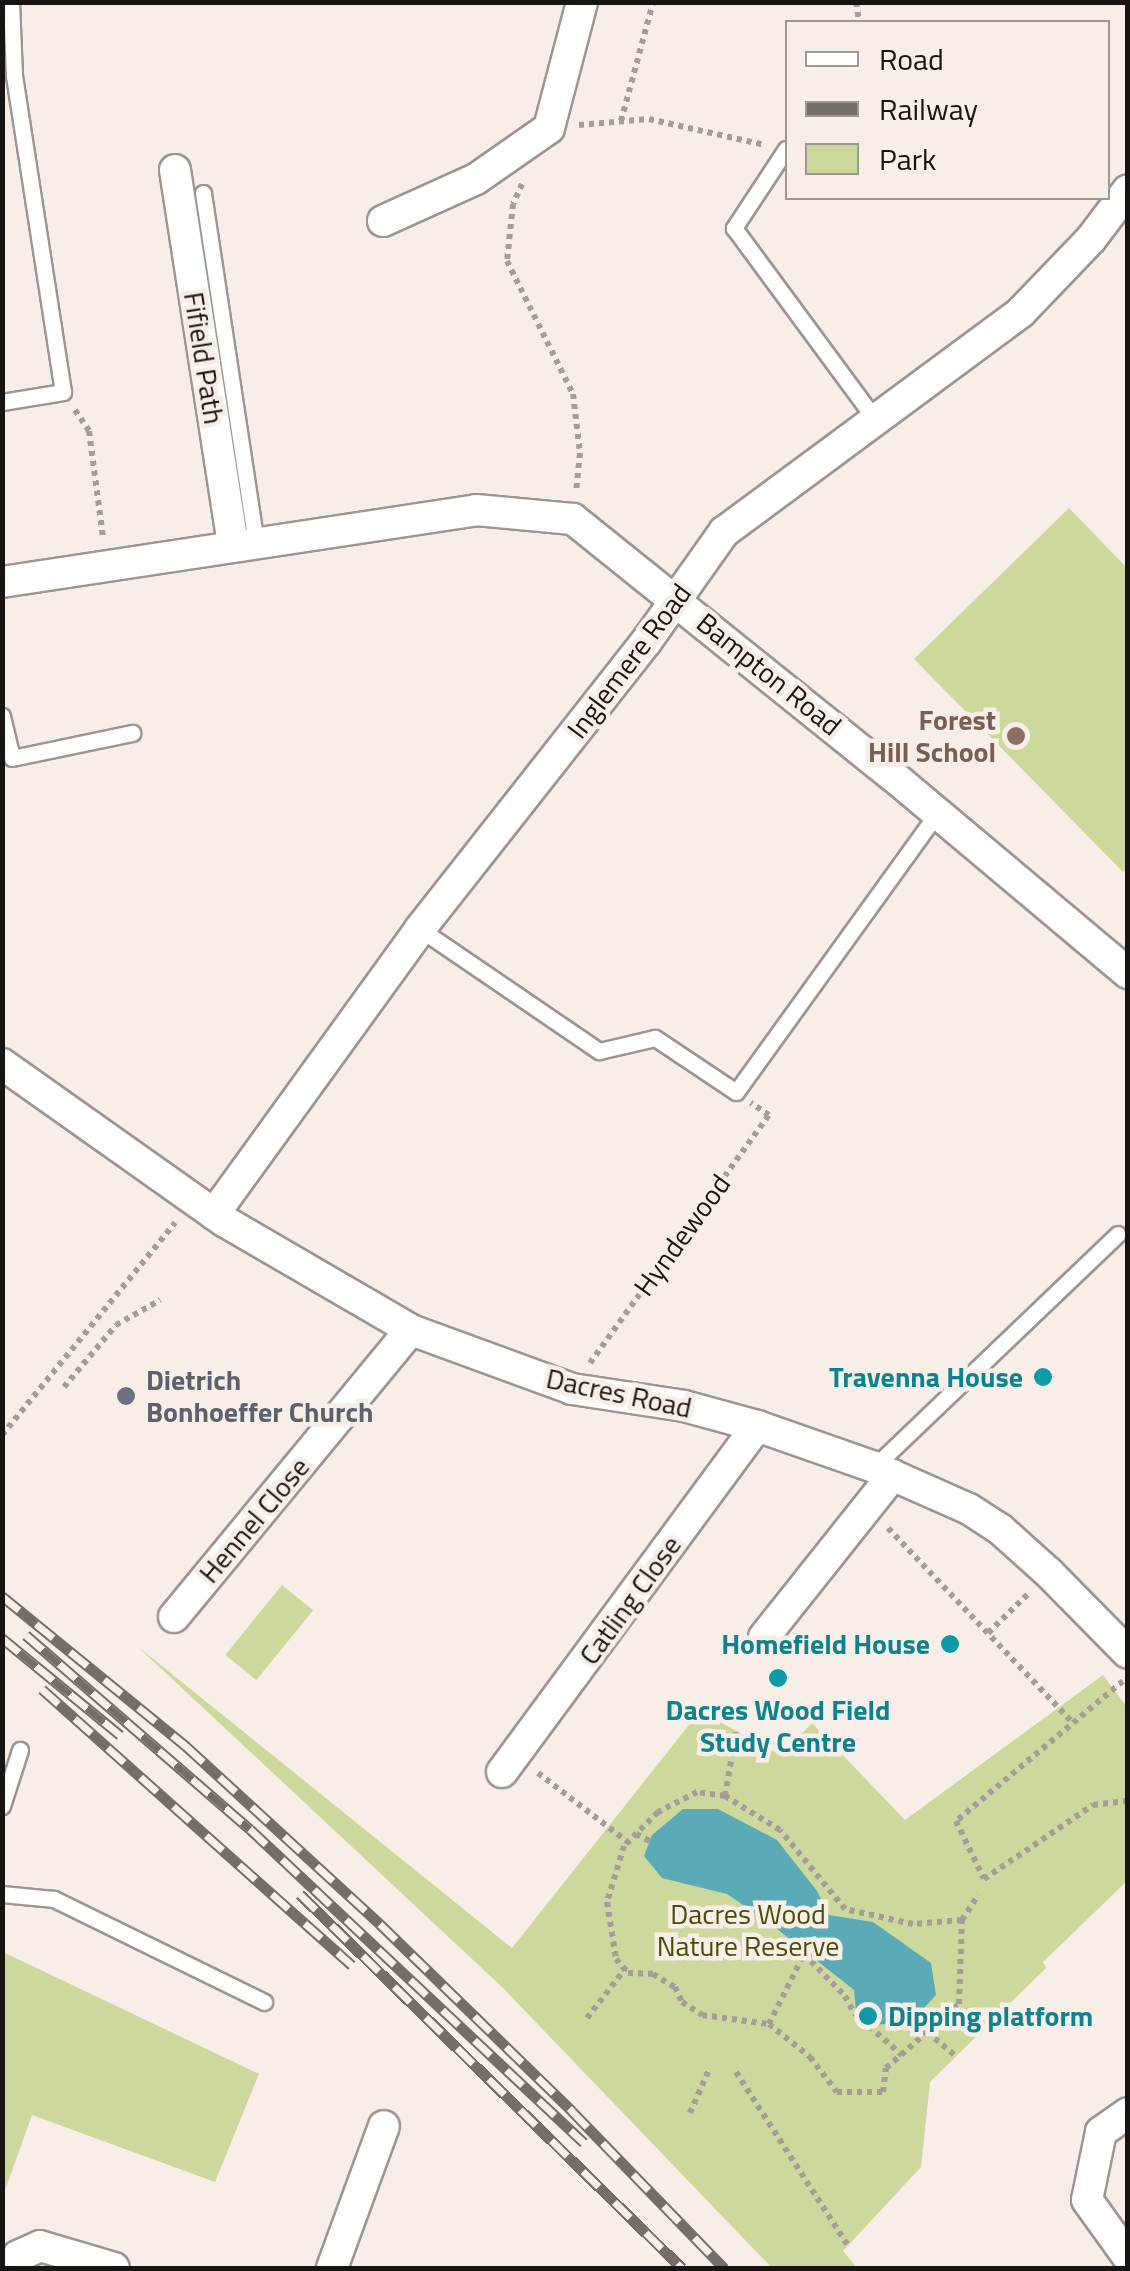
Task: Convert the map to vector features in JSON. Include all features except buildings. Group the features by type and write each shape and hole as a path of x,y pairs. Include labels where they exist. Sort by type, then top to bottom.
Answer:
{"street":[{"path":"383,221 476,179 549,128 582,2"},
{"name":"Fifield Path","path":"175,170 244,544"},
{"name":"Inglemere Road","path":"204,1207 724,532 1020,312 1091,239 1128,190"},
{"path":"2,582 476,510 573,519"},
{"name":"Bampton Road","path":"573,519 676,598 1128,974"},
{"name":"Dacres Road","path":"2,1064 204,1207 411,1330 572,1389 684,1406 758,1426 884,1471 969,1509 1049,1573 1128,1653"},
{"name":"Hennel Close","path":"174,1617 411,1330"},
{"name":"Catling Close","path":"509,1764 758,1426"},
{"path":"764,1637 868,1508 884,1471"},
{"path":"1128,2113 1102,2132 1087,2200 1128,2257"},
{"path":"332,2268 384,2126"},
{"path":"9,2268 18,2256 40,2246 114,2268"}],"lane":[{"path":"2,402 63,392 8,78 11,2"},
{"path":"785,152 734,228 875,419"},
{"path":"202,193 244,544"},
{"path":"2,716 12,758 132,733"},
{"path":"420,929 599,1051 654,1038 736,1092 937,813"},
{"path":"884,1471 1118,1234"},
{"path":"2,1806 20,1750"},
{"path":"2,1894 54,1899 264,2002"}],"path":[{"path":"622,121 653,2"},
{"path":"549,128 649,119 785,150"},
{"path":"527,174 513,204 506,261 573,394 580,453 573,519"},
{"path":"63,392 89,431 107,566"},
{"name":"Hyndewood","path":"572,1389 769,1115 736,1092"},
{"path":"2,1436 204,1207"},
{"path":"64,1387 116,1324 160,1300"},
{"path":"868,1508 1073,1723"},
{"path":"988,1633 1049,1573"},
{"path":"1128,1678 956,1821 984,1879 1093,1804 1128,1801"},
{"path":"725,1796 736,1732"},
{"path":"509,1764 628,1842"},
{"path":"962,1920 913,1924 845,1909 780,1830 725,1796 697,1792 658,1812 628,1842 607,1902 616,1959 625,1969 654,1974 674,1987 682,2002 702,2015 769,2024 810,2058 837,2092 883,2092 886,2068 959,2004 962,1920 978,1895"},
{"path":"636,1834 650,1841"},
{"path":"769,2024 804,1954 845,1996 854,2012 902,2055"},
{"path":"588,2018 625,1969"},
{"path":"927,2032 956,2056"},
{"path":"690,2113 708,2072"},
{"path":"736,2072 848,2246"}],"green space":[{"path":"1069,508 1127,568 1128,868 1123,872 914,659"},
{"path":"282,1585 313,1610 256,1680 225,1655"},
{"name":"Dacres Wood Nature Reserve","path":"137,1646 512,1948 700,1711 781,1755 812,1723 905,1820 1103,1675 1127,1707 1127,1881 1043,1962 1046,1968 930,2082 921,2167 843,2251 857,2268 772,2268 502,1987"},
{"path":"3,1952 259,2074 215,2182 32,2115 3,2196"}],"water":[{"path":"683,1809 718,1809 777,1840 817,1891 829,1915 873,1922 931,1963 936,1995 912,2021 876,2025 856,2011 854,1990 767,1921 727,1894 662,1878 644,1856 652,1835"}],"railway":[{"path":"2,1596 187,1747 380,1924 572,2111 724,2268"},
{"path":"26,1635 250,1829 584,2143"},
{"path":"2,1638 120,1735"},
{"path":"42,1689 352,1965"},
{"path":"300,1894 682,2268"}],"place":[{"name":"Forest Hill School","path":"1016,736"},
{"name":"Travenna House","path":"1043,1377"},
{"name":"Dietrich Bonhoeffer Church","path":"126,1396"},
{"name":"Homefield House","path":"950,1644"},
{"name":"Dacres Wood Field Study Centre","path":"778,1678"},
{"name":"Dipping platform","path":"868,2016"}]}
